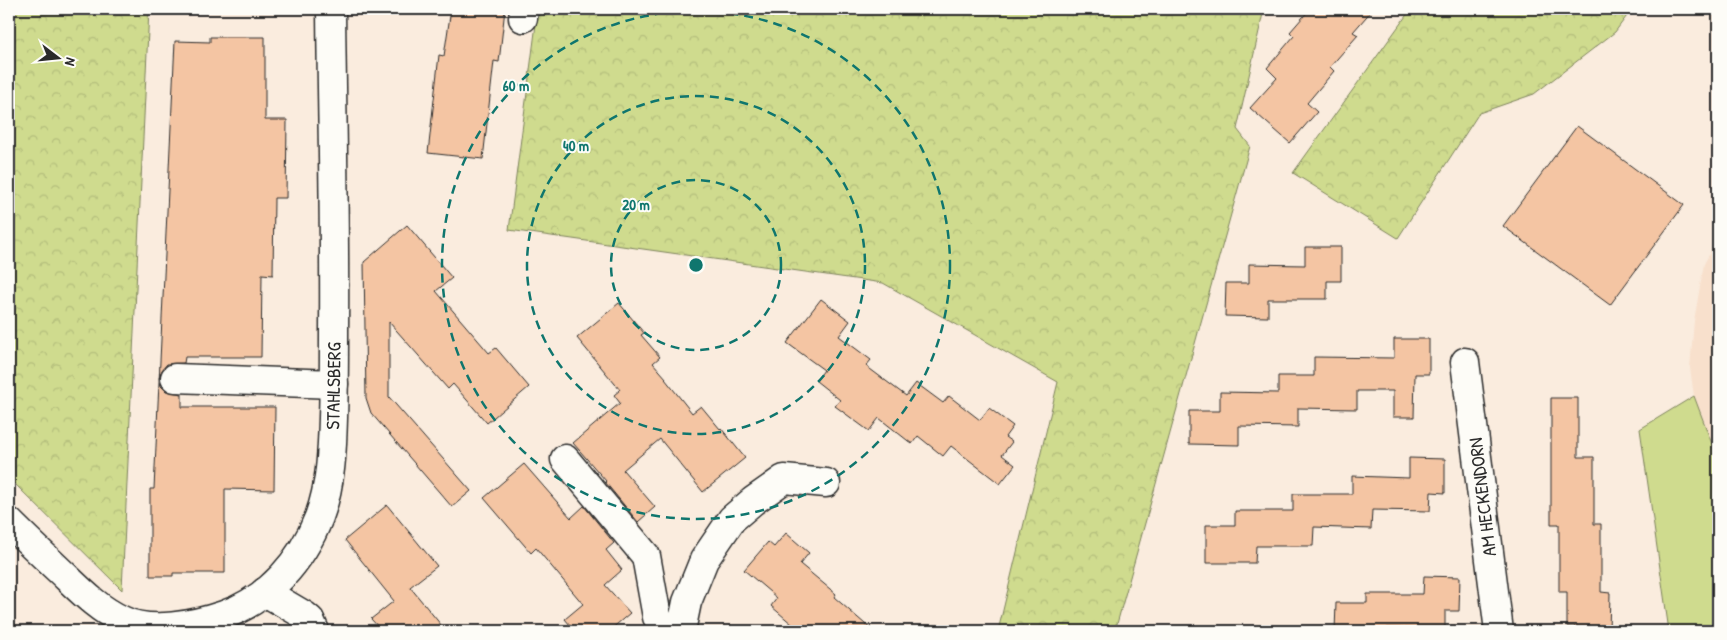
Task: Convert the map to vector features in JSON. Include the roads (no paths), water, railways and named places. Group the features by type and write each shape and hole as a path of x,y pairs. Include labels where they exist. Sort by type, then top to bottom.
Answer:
{"street":[{"name":"STAHLSBERG","path":"9,522 92,602 122,626 152,628 183,625 210,619 242,608 265,592 288,570 303,549 319,516 329,479 334,384 331,9"},
{"name":"AM HECKENDORN","path":"1465,362 1499,631"},
{"path":"175,378 334,384"},
{"path":"566,460 646,556 657,617 666,631"},
{"path":"681,631 687,602 704,560 732,519 784,479 826,483"},
{"path":"265,592 304,615 310,620 314,631"}]}
